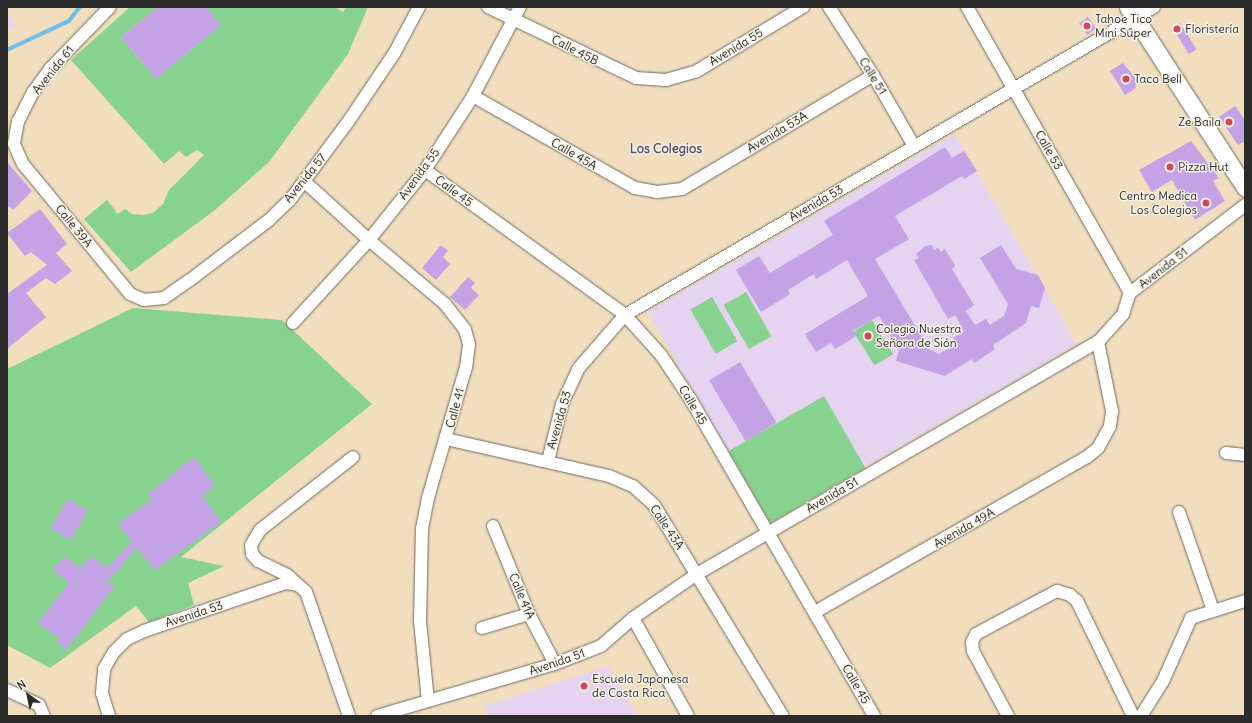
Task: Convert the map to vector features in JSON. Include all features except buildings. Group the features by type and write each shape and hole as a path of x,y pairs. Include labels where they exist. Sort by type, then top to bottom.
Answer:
{"main road":[{"path":"1132,12 1245,187"}],"street":[{"name":"Avenida 61","path":"14,144 18,120 33,92 50,69 110,7"},
{"name":"Avenida 57","path":"144,300 164,298 190,280 269,220 305,182 395,52 419,7"},
{"name":"Calle 45B","path":"488,7 636,78 666,80"},
{"name":"Avenida 55","path":"293,323 369,240 425,170 473,96 520,7"},
{"name":"Avenida 55","path":"666,80 697,71 803,7"},
{"name":"Calle 51","path":"829,7 873,75 914,146"},
{"name":"Calle 53","path":"967,7 1130,293"},
{"name":"Avenida 53","path":"548,461 562,404 578,368 625,315 1014,89 1132,12 1154,7"},
{"name":"Avenida 53A","path":"682,189 873,75"},
{"name":"Calle 45A","path":"473,96 635,188 657,192 682,189"},
{"name":"Calle 39A","path":"14,144 23,164 125,288 130,294 144,300"},
{"name":"Calle 45","path":"425,170 625,315 661,355 687,394 767,533 815,612 872,715"},
{"name":"Calle 41","path":"305,182 369,240 444,304 466,330 469,344 466,367 428,498 422,528 420,621 428,701"},
{"name":"Avenida 51","path":"377,716 555,664 601,646 633,618 697,574 1098,342 1123,314 1130,293 1245,205"},
{"name":"Avenida 49A","path":"815,612 1088,457 1098,448 1110,426 1112,411 1098,342"},
{"name":"Calle 43A","path":"446,439 609,476 632,486 654,505 783,716"},
{"path":"1226,453 1245,455"},
{"path":"348,716 306,592 287,575 258,561 252,554 252,541 260,530 353,457"},
{"path":"1179,512 1213,610"},
{"name":"Calle 41A","path":"492,526 529,614 555,664"},
{"name":"Avenida 53","path":"109,716 102,692 104,668 114,652 127,639 144,631 286,583 298,585"},
{"path":"1008,716 973,651 972,642 976,634 1057,591 1070,595 1077,601 1133,716"},
{"path":"1141,716 1163,681 1191,618 1245,601"},
{"path":"482,628 529,614"},
{"path":"633,618 688,716"},
{"path":"7,690 39,705 44,716"}],"shaded area":[{"path":"7,10 16,28 7,29"},
{"name":"Colegio Nuestra Señora de Sión","path":"955,134 1076,344 769,522 648,312"},
{"name":"Escuela Japonesa de Costa Rica","path":"609,666 637,716 488,716 484,706"}],"green space":[{"path":"130,7 158,7 121,37 156,79 221,25 206,7 335,7 343,12 346,7 368,7 348,54 269,162 215,210 131,272 84,219 107,200 118,214 125,209 132,214 142,215 153,213 163,204 169,190 204,155 197,150 186,157 179,151 164,164 71,60"},
{"path":"746,292 772,336 749,349 723,305"},
{"path":"712,297 738,341 716,354 690,310"},
{"path":"133,308 282,320 372,404 181,557 224,566 188,583 194,605 149,622 136,606 50,668 7,645 7,369"},
{"path":"872,320 893,354 875,366 853,332"},
{"path":"824,396 866,468 770,523 729,451"}],"waterway":[{"path":"7,50 69,21 80,7"}],"place":[{"name":"Tahoe Tico Mini Super","path":"1087,26"},
{"name":"Floristería","path":"1177,29"},
{"name":"Taco Bell","path":"1126,79"},
{"name":"Ze Baila","path":"1229,122"},
{"name":"Pizza Hut","path":"1170,167"},
{"name":"Centro Medica Los Colegios","path":"1206,203"},
{"name":"Colegio Nuestra Señora de Sión","path":"868,336"},
{"name":"Escuela Japonesa de Costa Rica","path":"584,686"}],"district":[{"name":"Los Colegios","path":"666,149"}]}
